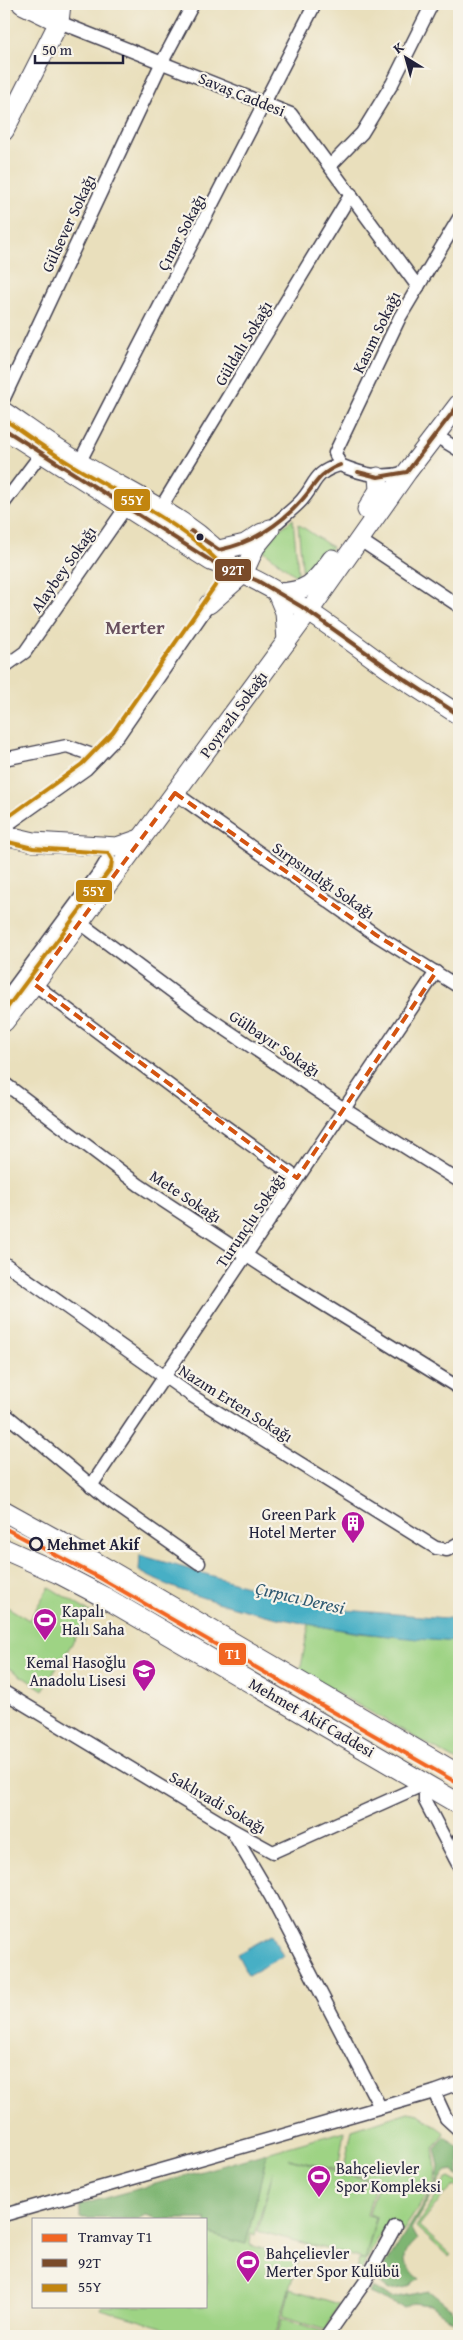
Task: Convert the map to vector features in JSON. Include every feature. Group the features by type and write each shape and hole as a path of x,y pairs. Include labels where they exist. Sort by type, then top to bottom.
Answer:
{"main road":[{"name":"Savaş Caddesi","path":"22,4 60,13"},
{"path":"4,131 60,13 69,12 74,4"},
{"name":"Poyrazlı Sokağı","path":"4,1022 309,611 407,472 459,404"},
{"path":"4,412 126,507 211,561 239,571 309,611 388,669 459,715"},
{"path":"4,429 41,454 76,468 160,509 219,550 239,571"},
{"path":"277,593 297,592 320,575 376,496 379,490 378,477"},
{"path":"219,550 245,544 270,528"},
{"path":"209,604 239,571 270,528"},
{"path":"277,593 285,612 287,640"},
{"path":"4,835 34,842 111,847 128,845 140,839"},
{"path":"111,847 119,859 117,871"},
{"path":"4,1511 62,1543 459,1776"},
{"name":"Mehmet Akif Caddesi","path":"4,1549 58,1573 104,1598 430,1785 459,1804"}],"street":[{"name":"Gülsever Sokağı","path":"4,398 162,62 193,4"},
{"name":"Çınar Sokağı","path":"76,468 218,196 262,104 315,4"},
{"path":"330,166 362,133 392,84 432,4"},
{"name":"Savaş Caddesi","path":"60,13 162,62 262,104 281,108 291,114 418,287"},
{"name":"Güldalı Sokağı","path":"160,509 351,194"},
{"name":"Kasım Sokağı","path":"340,465 335,452 350,425 400,317 459,218"},
{"path":"436,436 459,450"},
{"path":"4,503 41,454"},
{"path":"270,528 298,504 313,481 322,473 340,465 378,477 407,472"},
{"name":"Alaybey Sokağı","path":"4,667 25,652 126,507"},
{"path":"360,540 459,606"},
{"path":"4,827 86,769 118,736 209,604"},
{"path":"4,759 67,746 98,756"},
{"name":"Sırpsındığı Sokağı","path":"175,793 368,930 459,987"},
{"path":"4,1001 104,865 111,847"},
{"name":"Gülbayır Sokağı","path":"79,922 197,1010 344,1110 459,1181"},
{"name":"Turunçlu Sokağı","path":"91,1486 436,972"},
{"path":"34,984 190,1101 297,1178"},
{"name":"Mete Sokağı","path":"4,1083 139,1185 246,1255 459,1388"},
{"name":"Nazım Erten Sokağı","path":"4,1263 164,1377 436,1548 447,1550 459,1544"},
{"path":"4,1413 91,1486 199,1563"},
{"name":"Saklıvadi Sokağı","path":"4,1692 231,1829 273,1852 425,1784 424,1801 457,1862"},
{"path":"231,1829 271,1897 380,2107"},
{"path":"457,1862 457,1840 459,1838"},
{"path":"4,2214 434,2092 459,2083"},
{"path":"434,2092 446,2118 459,2130"},
{"path":"327,2336 365,2282 395,2227"}],"highlighted area":[{"path":"175,793 376,935 436,972 297,1178 34,984"}],"green space":[{"path":"293,519 298,572 296,576 263,550 279,530"},
{"path":"298,524 332,547 314,570 303,576"},
{"name":"Kapalı Halı Saha","path":"49,1587 91,1613 43,1690 4,1665 4,1605 29,1620"},
{"path":"309,1624 358,1633 459,1642 459,1762 300,1672"},
{"path":"408,2112 419,2114 445,2133 433,2149 436,2168 435,2182 403,2231 387,2222 359,2274 355,2271 359,2259 364,2259 258,2231 273,2171 255,2235 251,2234 250,2245 298,2260 275,2336 192,2336 100,2309 208,2308 208,2234 246,2244 267,2153 344,2131 338,2170 288,2159 376,2182 367,2215 376,2217 365,2260 377,2217 369,2214 379,2181 343,2172 352,2130"},
{"path":"445,2136 459,2148 459,2176 454,2170 447,2171 443,2175 411,2229 417,2240 407,2251 405,2260 409,2269 420,2279 407,2287 389,2290 376,2281 437,2182 439,2166 435,2149"},
{"path":"267,2153 246,2244 208,2234 208,2218 156,2218 146,2215 141,2218 80,2218 80,2205"},
{"path":"450,2178 459,2183 459,2189 455,2185 445,2193 419,2226 451,2255 449,2257 416,2227 446,2180"},
{"path":"372,2287 392,2298 429,2291 459,2315 459,2325 430,2305 412,2303 404,2308 369,2293"},
{"path":"290,2289 339,2304 325,2330 283,2316"},
{"path":"282,2318 324,2332 320,2336 277,2336"}],"water":[{"path":"140,1555 281,1596 345,1610 459,1619 459,1642 368,1634 249,1611 188,1593 139,1571"},
{"path":"272,1935 283,1956 248,1975 237,1954"}],"tram line":[{"name":"T1","path":"4,1528 100,1578 459,1784"}],"transit line":[{"name":"92T","path":"358,472 378,477 407,472 459,404"},
{"name":"55Y","path":"4,419 45,448 178,528 226,570 113,732 82,764 4,820"},
{"name":"92T","path":"4,429 211,561 258,581 302,607 395,673 459,715"},
{"name":"92T","path":"191,531 219,550 242,543 264,532 284,518 326,472 340,465"},
{"name":"55Y","path":"4,841 33,848 108,853 112,860 111,868 4,1012"}],"place":[{"name":"Mehmet Akif","path":"36,1544"},
{"name":"Green Park Hotel Merter","path":"353,1544"},
{"name":"Kapalı Halı Saha","path":"45,1641"},
{"name":"Kemal Hasoğlu Anadolu Lisesi","path":"144,1692"},
{"name":"Bahçelievler Spor Kompleksi","path":"319,2198"},
{"name":"Bahçelievler Merter Spor Kulübü","path":"248,2283"}],"district":[{"name":"Merter","path":"135,627"}],"water label":[{"name":"Çırpıcı Deresi","path":"300,1598"}]}
